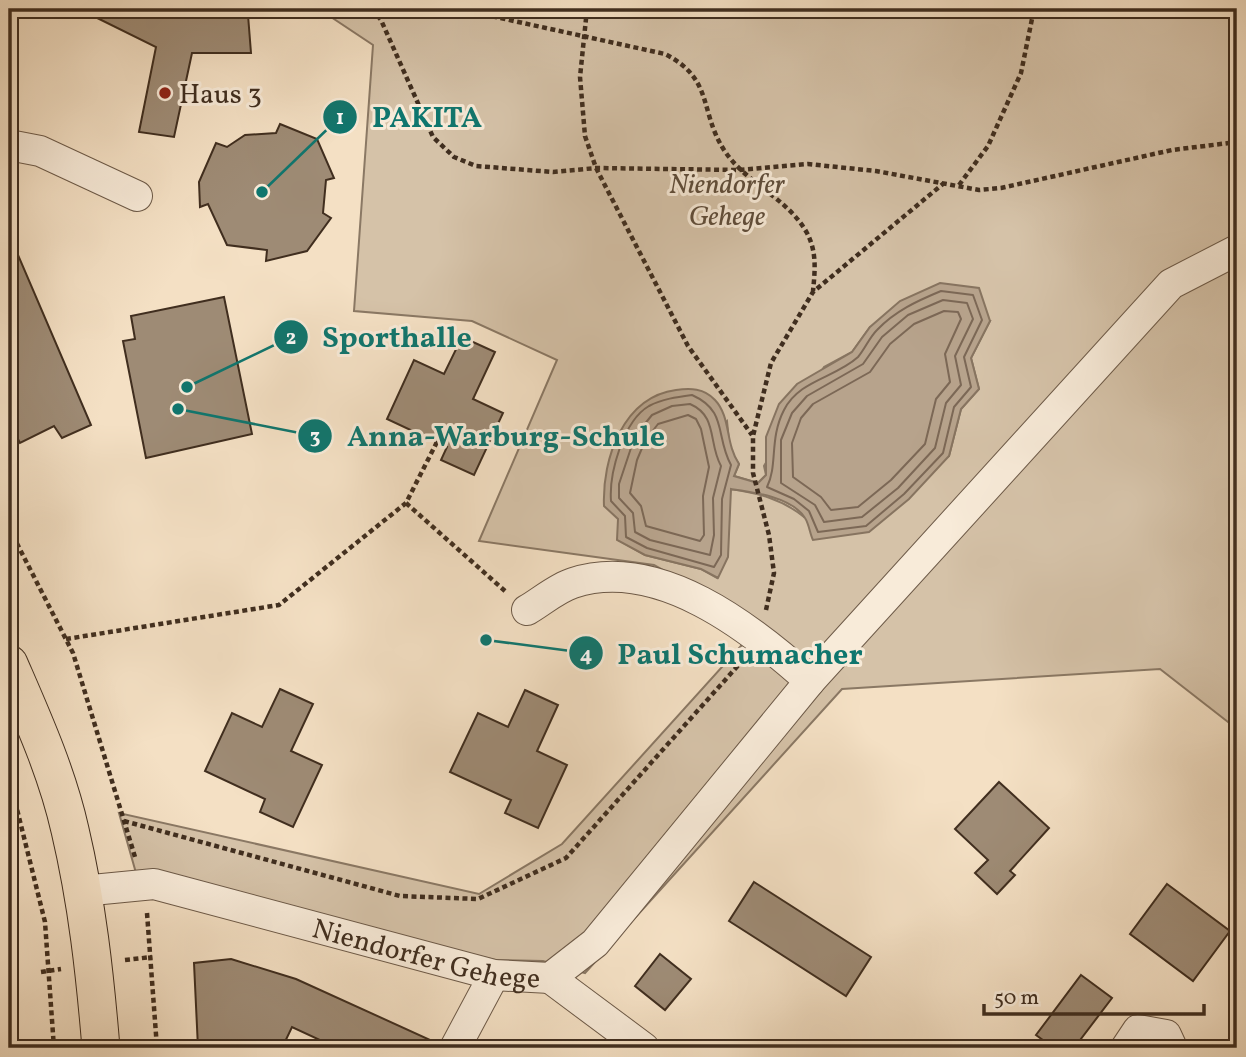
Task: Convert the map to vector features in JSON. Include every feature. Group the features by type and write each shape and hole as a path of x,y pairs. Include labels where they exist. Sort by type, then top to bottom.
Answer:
{"main road":[{"path":"9,664 41,737 70,828 94,964 101,1048"}],"street":[{"path":"9,145 40,151 137,196"},
{"name":"Niendorfer Gehege","path":"82,891 144,884 164,886 494,975 550,978 595,943 810,681 1171,284 1237,250"},
{"path":"527,610 572,583 617,577 663,585 708,604 762,639 810,681"},
{"path":"455,1048 494,975"},
{"path":"550,978 644,1048"},
{"path":"1126,1048 1138,1030 1166,1035 1172,1048"}],"path":[{"path":"372,9 381,20 433,137 454,157 476,166 552,172 596,168 739,170 808,164 979,190 1000,188 1172,150 1237,142"},
{"path":"459,9 665,54 689,68 705,91 714,132 739,170 779,198 807,233 815,257 813,292"},
{"path":"587,9 580,77 585,136 596,168 688,346 752,436"},
{"path":"959,186 988,146 1021,73 1034,9"},
{"path":"124,821 400,896 478,899 566,858 762,639 774,573 769,535 753,473 752,436 771,363 813,292 944,183"},
{"path":"66,639 279,605 406,503 440,436"},
{"path":"406,503 527,610"},
{"path":"9,528 66,639 115,783 144,884 157,1048"},
{"path":"9,777 45,922 54,1048"}],"green space":[{"name":"Niendorfer Gehege","path":"319,9 1237,9 1237,729 1160,669 842,689 585,973 543,961 495,960 136,873 119,813 479,894 562,844 741,646 752,620 654,565 479,541 557,360 472,321 354,311 373,45","holes":["990,321 971,358 979,389 961,409 949,456 804,517 769,498 730,489 729,517 717,578 701,569 645,555 618,540 618,519 727,421 730,450 739,464 734,476 758,483 766,475 764,466 824,367 852,352 870,327"]}],"water":[{"path":"940,283 979,288 990,321 971,358 979,389 961,409 949,456 909,499 869,532 813,540 805,518 791,505 771,497 731,489 728,557 718,578 701,569 645,555 617,540 618,519 604,506 607,469 619,433 629,417 642,404 658,395 676,390 697,390 711,396 724,414 732,448 739,464 734,476 758,483 766,475 766,437 779,404 797,384 852,352 870,327 900,301"}],"building":[{"name":"Haus 3","path":"79,9 163,9 201,16 248,15 251,53 192,53 174,137 139,132 156,47"},
{"path":"280,124 317,139 334,178 326,180 323,213 331,218 307,251 266,261 267,250 227,245 208,204 200,207 199,182 216,143 227,147 245,135 276,133"},
{"path":"9,234 91,425 62,438 54,426 20,443 9,422"},
{"path":"224,297 252,434 146,458 123,341 135,339 131,316"},
{"path":"462,337 495,352 473,399 503,413 474,475 441,460 447,447 387,419 414,360 444,374"},
{"path":"280,689 313,704 291,751 322,765 293,827 260,812 265,799 205,771 232,713 262,727"},
{"path":"525,690 558,705 537,751 567,765 538,828 505,813 511,800 450,772 478,713 508,727"},
{"path":"999,782 1049,828 1010,871 1015,875 997,894 975,873 988,860 955,829"},
{"path":"754,882 871,957 846,996 729,921"},
{"path":"1167,884 1230,931 1193,981 1130,934"},
{"path":"660,954 691,979 665,1010 635,986"},
{"path":"231,959 296,979 439,1044 438,1048 337,1048 292,1027 282,1048 198,1048 194,963"},
{"path":"1081,975 1112,998 1074,1048 1054,1048 1036,1035"}],"place":[{"name":"Haus 3","path":"165,93"},
{"name":"PAKITA","path":"262,192"},
{"name":"Sporthalle","path":"187,387"},
{"name":"Anna-Warburg-Schule","path":"178,409"},
{"name":"Paul Schumacher","path":"486,640"}]}
